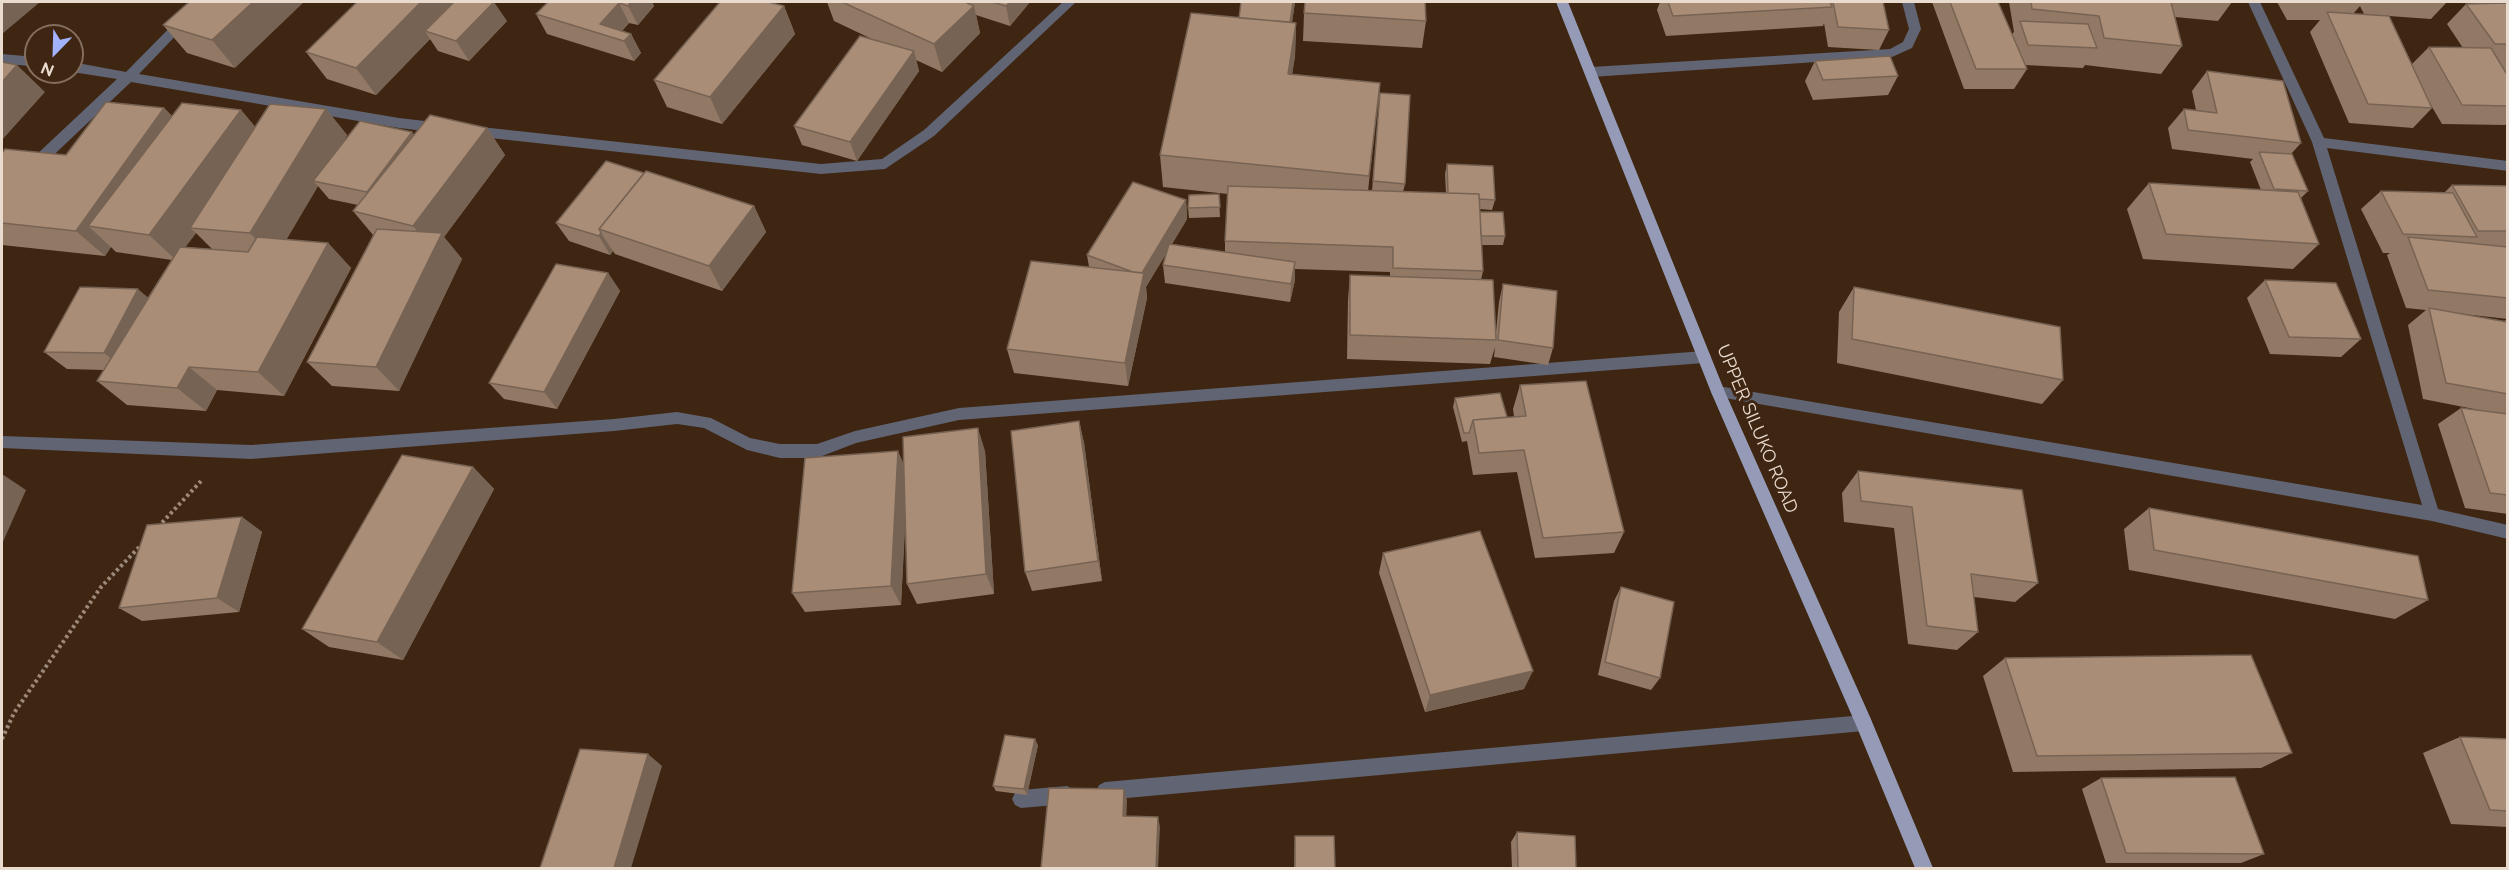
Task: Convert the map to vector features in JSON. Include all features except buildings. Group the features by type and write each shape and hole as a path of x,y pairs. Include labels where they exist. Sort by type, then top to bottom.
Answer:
{"main road":[{"name":"UPPER SILUKO ROAD","path":"1562,2 1718,392 1864,723 1924,868"}],"street":[{"path":"2,195 128,77 202,2"},
{"path":"84,69 399,123 822,169 885,165 929,133 1070,2"},
{"path":"1591,72 1892,53 1908,45 1916,29 1908,2"},
{"path":"2254,2 2319,142 2432,514"},
{"path":"2,59 24,61"},
{"path":"2319,142 2508,166"},
{"path":"2,442 230,450 286,449 614,425 677,418 706,422 747,444 780,452 817,451 855,437 959,414 1704,357"},
{"path":"1718,392 2432,514 2508,532"},
{"path":"1021,799 1864,723"}],"path":[{"path":"2,739 14,713 101,587 230,450"}]}
